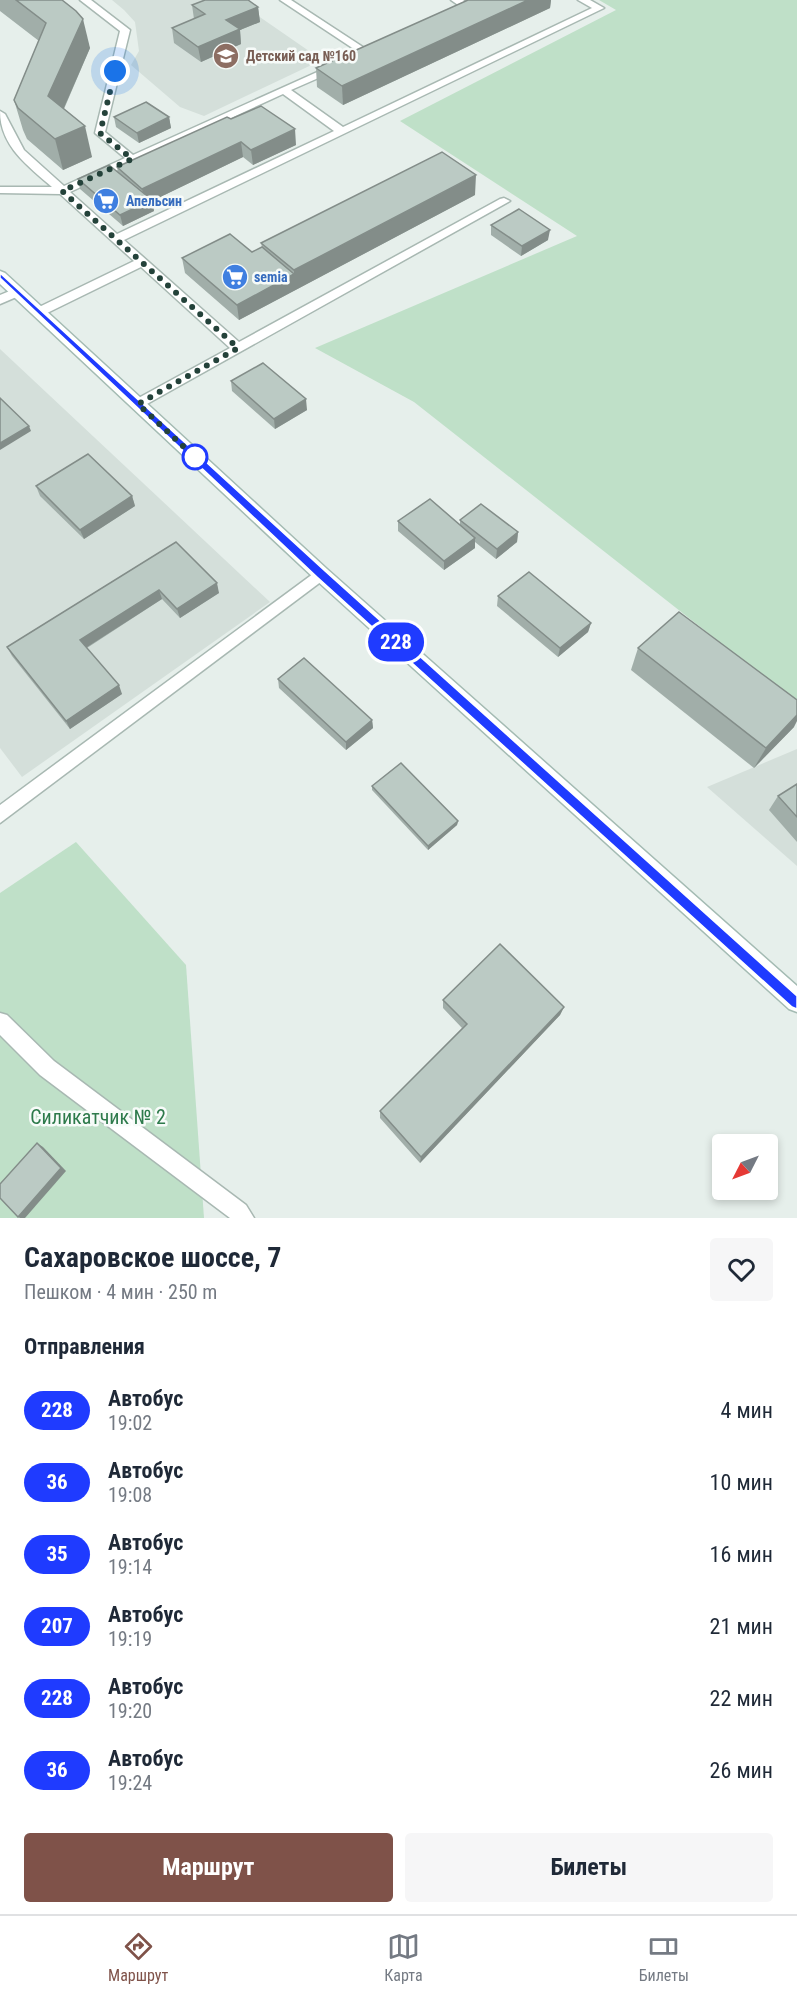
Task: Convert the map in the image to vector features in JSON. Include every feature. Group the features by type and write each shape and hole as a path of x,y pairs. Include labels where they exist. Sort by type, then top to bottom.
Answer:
{"main road":[{"path":"0,276 321,574 797,1001"}],"lane":[{"path":"85,0 125,30 100,133 132,159"},
{"path":"0,190 62,191 372,51 285,0"},
{"path":"448,17 469,8 456,0"},
{"path":"116,239 598,8 583,0"},
{"path":"284,90 342,131"},
{"path":"0,114 19,152 238,348"},
{"path":"138,404 504,201"},
{"path":"39,312 142,262"},
{"path":"0,300 17,292"},
{"path":"0,815 106,732 226,649 321,574"},
{"path":"0,1022 47,1068 244,1218"}],"shaded area":[{"name":"Детский сад №160","path":"112,0 235,0 322,60 204,116 180,107 131,65 139,51 135,22"},
{"path":"0,349 270,602 22,777 0,748"},
{"path":"797,749 797,866 707,787"}],"green space":[{"path":"599,0 797,0 797,703 414,402 315,348 577,236 400,121 616,10"},
{"name":"Силикатчик № 2","path":"76,842 186,965 204,1218 0,1218 0,893"}],"building":[{"path":"16,0 62,0 83,19 48,96 85,126 55,139 18,108 14,100 46,23"},
{"path":"205,0 248,0 258,7 226,20 240,29 198,47 172,28 205,14 192,5"},
{"path":"468,0 528,0 342,86 316,68"},
{"path":"146,102 169,117 137,133 114,117"},
{"path":"261,106 295,129 251,150 241,142 142,189 117,167 227,117 231,119"},
{"path":"442,152 476,175 294,270 261,243"},
{"path":"109,165 152,200 120,215 78,179"},
{"path":"519,209 550,230 522,246 491,225"},
{"path":"230,234 252,252 262,247 294,274 237,305 182,258"},
{"path":"263,363 306,399 274,419 231,381"},
{"path":"0,398 29,426 0,443"},
{"path":"88,454 132,496 80,530 36,486"},
{"path":"430,499 475,538 444,561 398,521"},
{"path":"481,504 518,532 497,549 460,520"},
{"path":"176,542 217,583 177,609 159,590 80,640 119,685 66,721 7,647"},
{"path":"529,572 591,623 560,648 498,596"},
{"path":"679,612 797,700 797,715 766,748 638,648"},
{"path":"304,658 372,720 346,742 278,679"},
{"path":"401,763 458,821 428,846 372,786"},
{"path":"797,784 797,817 778,796"},
{"path":"500,944 564,1007 421,1157 380,1111 467,1024 443,1000"},
{"path":"37,1143 61,1168 18,1217 0,1198 0,1184"}],"bus line":[{"name":"228","path":"0,276 321,574 797,1001"}],"place":[{"name":"Детский сад №160","path":"226,56"},
{"name":"Апельсин","path":"106,201"},
{"name":"semia","path":"235,277"}],"route":[{"path":"115,71 100,133 132,159 62,191 238,348 138,404 200,462 195,457"}]}
